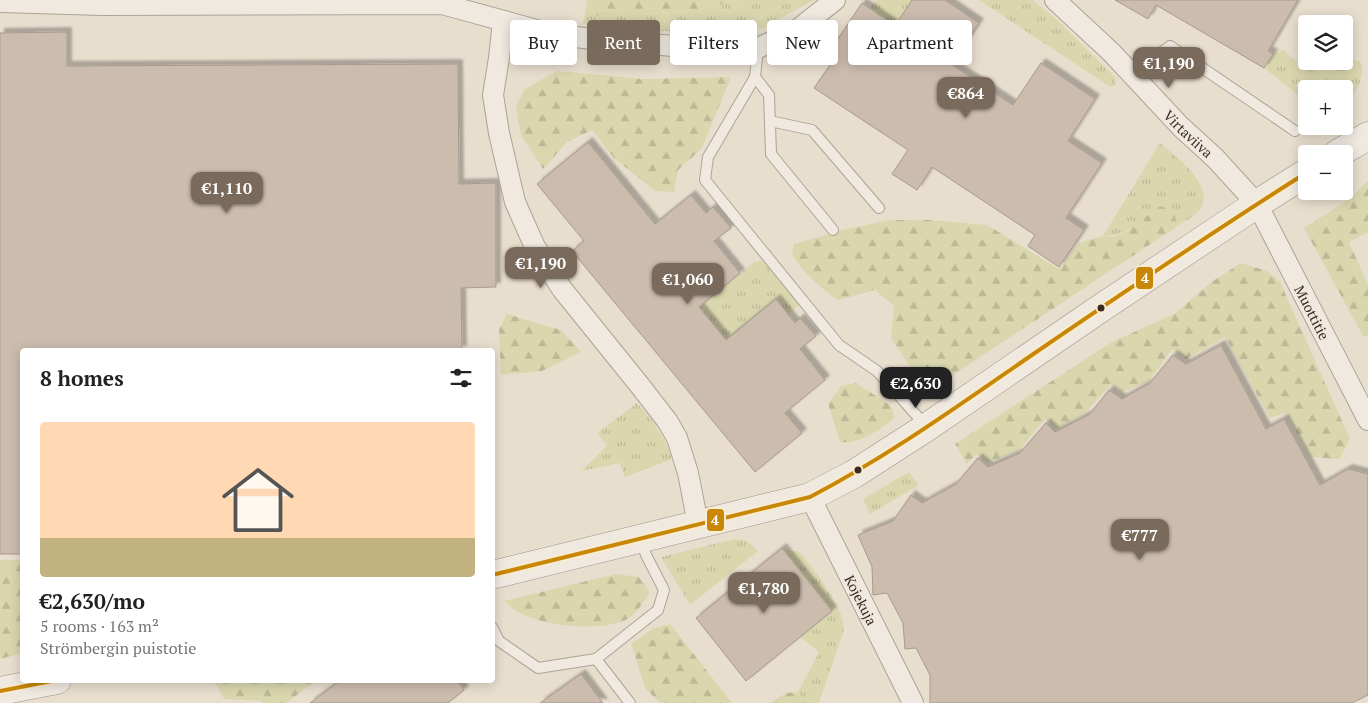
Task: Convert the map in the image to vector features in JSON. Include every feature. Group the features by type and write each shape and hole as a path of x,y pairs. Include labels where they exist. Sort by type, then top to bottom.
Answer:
{"street":[{"path":"0,2 102,5 442,4 551,34 592,40 731,50 758,48 797,30 835,0"},
{"name":"Virtaviiva","path":"1055,0 1111,52 1181,127 1215,158 1256,204"},
{"path":"503,21 493,95 499,133 515,202 535,247 562,289 668,422 677,438 688,473 698,524"},
{"path":"1352,145 1368,136"},
{"path":"495,574 810,497 854,474 927,427 1256,204 1298,178"},
{"name":"Muottitie","path":"1256,204 1368,420"},
{"name":"Kojekuja","path":"810,497 913,703"},
{"path":"0,691 41,683"}],"lane":[{"path":"1131,75 1170,46 1295,131"},
{"path":"758,48 755,78 708,157 705,180 839,345 877,371 927,427"},
{"path":"755,78 769,95 771,154 833,230"},
{"path":"770,121 812,130 879,208"},
{"path":"495,633 499,641 538,668 596,659 658,610 664,590 646,555 641,538"},
{"path":"596,659 630,703"}],"green space":[{"path":"587,0 591,0 593,16 684,12 740,0 814,0 778,20 767,20 767,26 757,29 757,20 670,20 670,31 660,31 660,20 587,20 587,24 583,24"},
{"path":"591,0 740,0 684,12 592,16"},
{"path":"876,0 912,0 910,20 887,20 869,8"},
{"path":"979,0 1033,0 1055,18 1115,77 1116,85 1110,87"},
{"path":"1284,50 1298,63 1298,70 1353,70 1353,60 1359,61 1362,70 1359,83 1353,96 1353,80 1298,80 1298,95 1264,68 1273,54"},
{"path":"557,71 643,79 731,77 702,148 678,170 674,192 655,191 614,158 592,130 567,142 543,169 521,135 516,105 525,89"},
{"path":"1160,143 1184,164 1199,182 1203,191 1204,201 1200,210 1178,226 1173,210 1160,206 1127,230 1111,236 1103,236"},
{"path":"1368,180 1368,232 1349,242 1368,285 1368,337 1363,336 1304,228 1348,200 1353,200 1353,196"},
{"path":"1160,206 1173,210 1178,226 927,392 891,338 894,306 875,290 838,300 813,280 792,255 794,244 842,230 890,220 931,220 987,225 1059,269 1079,243 1103,236 1113,237 1127,231"},
{"path":"762,261 800,305 787,314 775,300 747,323 730,344 699,307 754,262"},
{"path":"1241,263 1267,271 1280,282 1350,439 1339,459 1310,457 1286,413 1270,418 1225,337 1186,359 1172,349 1149,381 1123,392 1111,384 1087,411 1056,429 1045,419 1019,450 988,463 977,454 967,464 955,444 1112,342 1174,314 1213,281"},
{"path":"507,314 561,330 581,352 542,371 501,375 499,329"},
{"path":"856,383 890,405 895,417 862,439 840,442 828,404 841,386"},
{"path":"637,403 658,429 672,459 625,477 620,463 581,471 607,446 597,433"},
{"path":"909,472 919,485 870,514 863,499"},
{"path":"735,539 747,541 758,551 690,605 661,557"},
{"path":"782,549 800,552 828,589 843,620 844,630 819,703 805,703 798,692 819,652 800,637 832,611"},
{"path":"0,560 20,560 20,654 0,659"},
{"path":"616,574 639,577 650,592 634,614 626,620 609,625 567,626 539,620 514,610 504,601"},
{"path":"670,624 732,703 660,703 645,688 631,644 654,628"},
{"path":"216,683 313,683 286,703 224,699"},
{"path":"798,692 805,703 770,703 786,693"}],"building":[{"path":"912,0 945,0 979,23 972,33 972,20 899,20"},
{"path":"1115,0 1298,0 1268,51 1273,54 1264,68 1156,5 1148,19"},
{"path":"862,3 886,20 851,20"},
{"path":"848,24 848,65 953,65 1013,105 1041,63 1095,99 1068,141 1102,163 1066,218 1084,230 1059,267 1028,246 1035,235 932,167 917,190 892,174 908,150 814,88 830,65 838,65 838,39"},
{"path":"67,32 67,66 458,64 459,184 496,183 496,287 461,288 462,348 20,348 20,554 0,554 0,33"},
{"path":"588,142 655,224 691,195 706,213 713,207 731,228 714,241 740,273 699,307 726,340 776,299 795,323 800,318 816,336 800,349 825,380 785,413 802,433 755,472 572,251 584,241 537,184"},
{"path":"1221,345 1266,429 1284,419 1320,485 1348,469 1368,474 1368,695 1352,703 930,703 930,675 916,648 905,649 903,623 887,593 873,595 872,567 858,535 893,521 911,495 922,503 956,484 978,458 988,467 1020,453 1046,423 1055,432 1090,414 1109,390 1122,399 1150,383 1173,355 1186,364"},
{"path":"782,548 832,611 746,681 696,618"},
{"path":"581,674 603,703 540,703"},
{"path":"337,683 459,683 464,690 448,703 310,703"}],"transit line":[{"name":"4","path":"495,574 810,497 839,482 922,430 1167,264 1298,178"},
{"name":"4","path":"0,691 41,683"}]}
